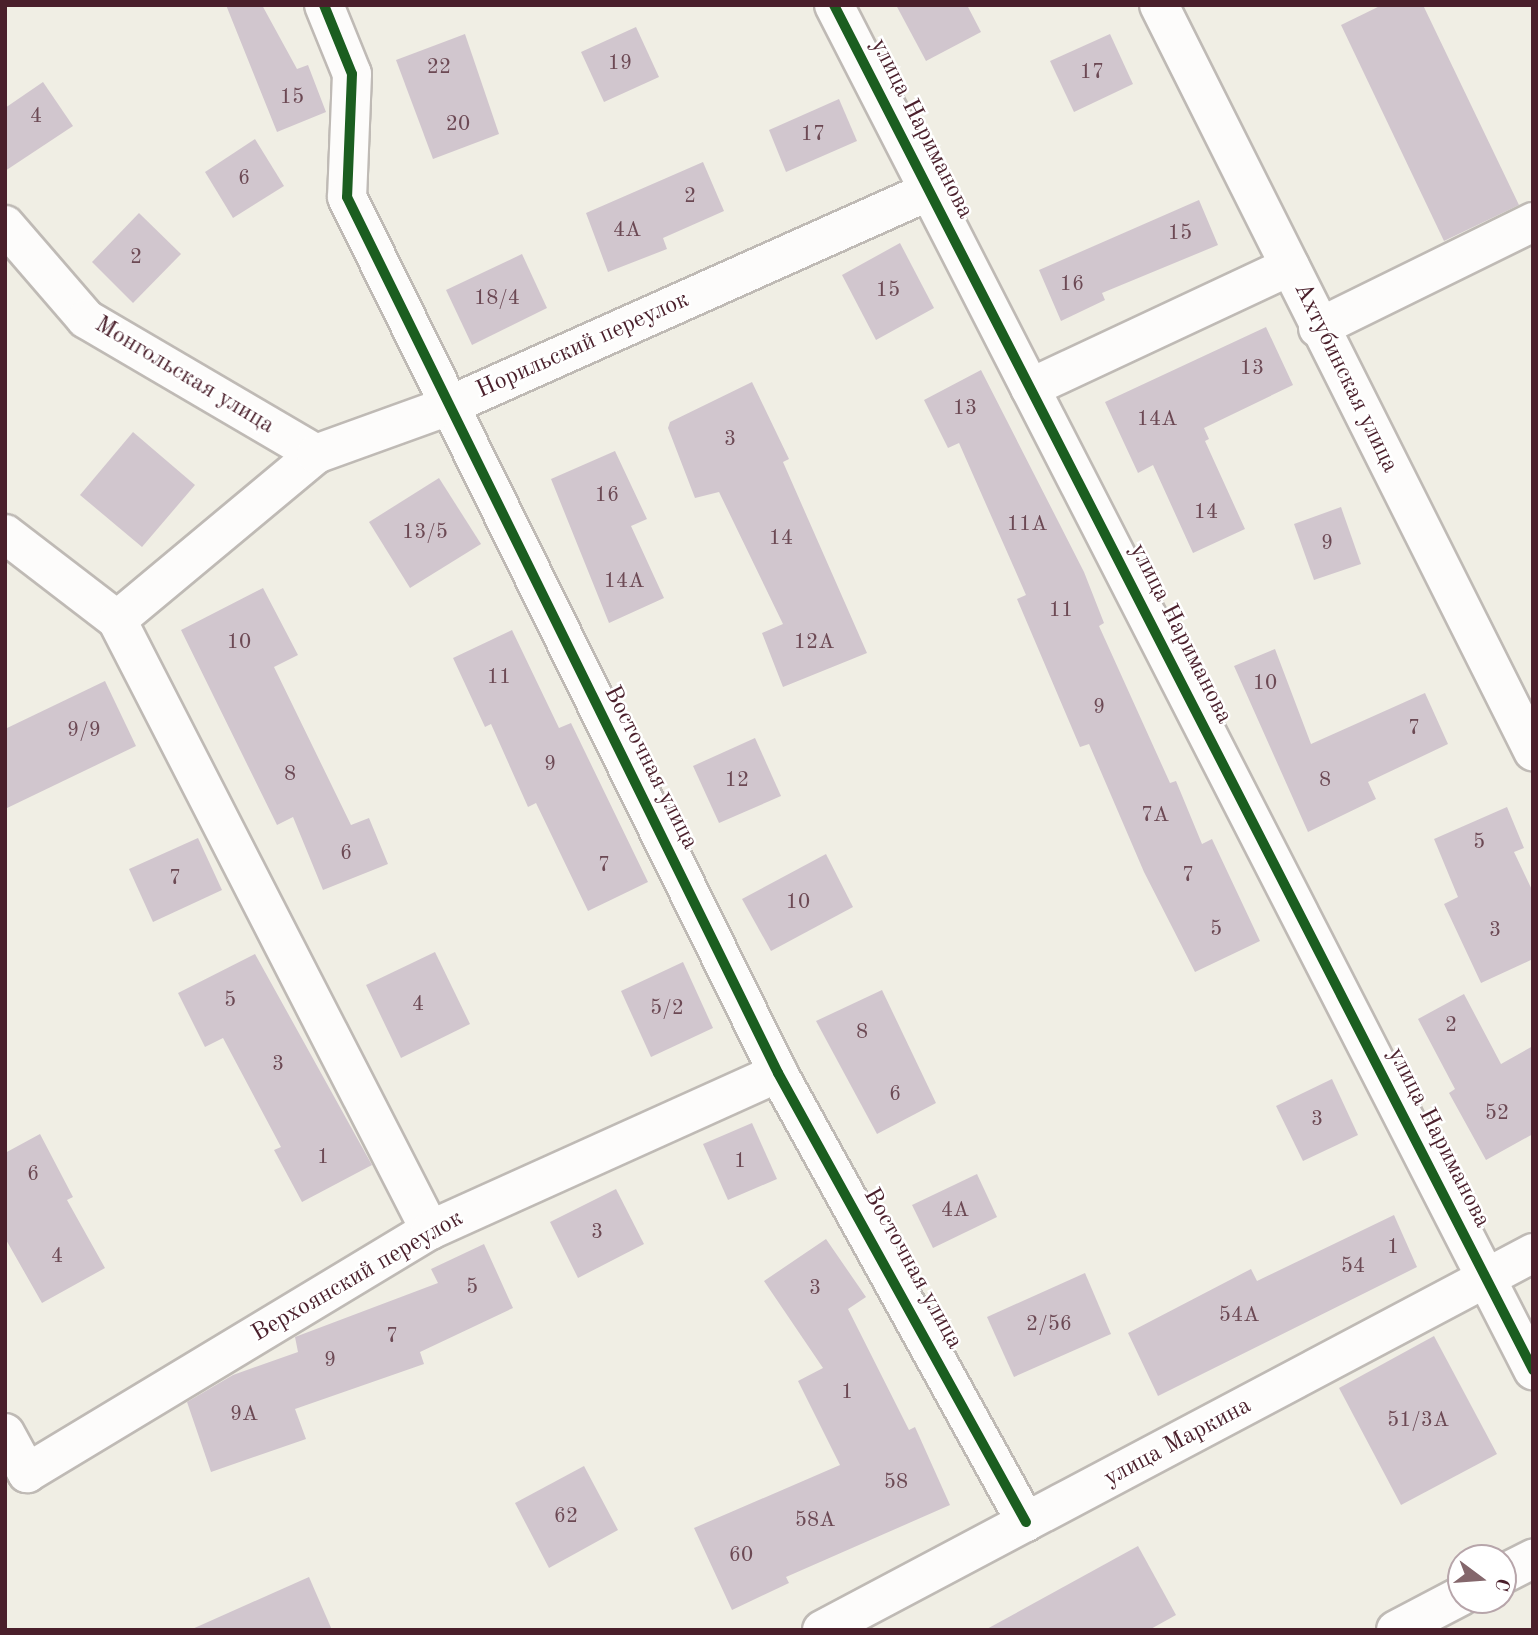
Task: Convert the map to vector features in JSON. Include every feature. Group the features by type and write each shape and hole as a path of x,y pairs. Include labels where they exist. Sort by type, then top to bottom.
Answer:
{"street":[{"name":"Восточная улица","path":"324,5 352,74 347,197 446,407 778,1073 1026,1522"},
{"name":"улица Нариманова","path":"834,5 1533,1370"},
{"name":"Ахтубинская улица","path":"1159,5 1290,266 1318,328 1533,751"},
{"name":"Норильский переулок","path":"117,620 316,454 446,407 929,191"},
{"path":"1318,328 1533,222"},
{"name":"Монгольская улица","path":"5,225 86,319 316,454"},
{"path":"1030,388 1290,266"},
{"path":"5,534 117,620 430,1230"},
{"name":"Верхоянский переулок","path":"5,1433 27,1473 430,1230 778,1073"},
{"name":"улица Маркина","path":"822,1630 1488,1281 1533,1254"},
{"path":"1517,1567 1533,1559"},
{"path":"1396,1630 1447,1603"}],"building":[{"path":"226,5 262,5 297,69 308,65 326,112 277,132"},
{"path":"896,5 967,5 981,32 926,61"},
{"path":"1382,5 1423,5 1519,205 1444,241 1341,25"},
{"path":"636,27 659,77 604,102 581,52"},
{"path":"465,34 499,134 433,159 396,60"},
{"path":"1110,34 1133,84 1074,112 1050,61"},
{"path":"43,82 73,126 5,171 5,108"},
{"path":"839,99 857,141 786,172 769,130"},
{"path":"255,139 284,186 233,218 205,172"},
{"path":"703,162 724,211 663,238 667,249 608,272 586,213"},
{"path":"1199,200 1218,245 1102,293 1105,300 1061,321 1039,270"},
{"path":"139,213 181,254 133,303 92,262"},
{"path":"900,243 934,308 876,340 842,275"},
{"path":"522,254 547,308 472,345 446,290"},
{"path":"1266,327 1293,385 1204,428 1209,439 1205,441 1245,529 1193,553 1153,465 1138,473 1105,402"},
{"path":"981,370 1084,572 1104,623 1099,626 1170,783 1176,781 1202,844 1212,839 1260,941 1195,972 1144,872 1089,744 1080,747 1017,599 1026,595 959,443 948,448 924,400"},
{"path":"752,382 789,459 783,462 867,653 783,687 762,633 783,624 719,492 695,498 668,428 670,422"},
{"path":"133,432 195,485 142,547 80,495"},
{"path":"615,451 647,519 631,526 664,598 609,623 551,479"},
{"path":"439,478 481,544 410,588 369,522"},
{"path":"1341,507 1361,564 1314,580 1294,524"},
{"path":"263,588 298,655 274,667 351,825 369,818 388,864 323,890 293,817 277,825 181,630"},
{"path":"512,630 559,728 571,723 648,882 588,911 536,803 528,807 491,724 485,727 453,658"},
{"path":"1275,649 1311,744 1425,693 1448,744 1368,782 1376,799 1308,832 1234,666"},
{"path":"105,681 136,746 5,809 5,729"},
{"path":"755,738 781,796 719,823 693,766"},
{"path":"1507,807 1524,848 1514,852 1533,892 1533,959 1481,983 1444,904 1458,897 1434,839"},
{"path":"198,838 222,890 153,922 129,869"},
{"path":"826,854 853,907 771,951 742,899"},
{"path":"435,952 470,1024 401,1058 366,985"},
{"path":"255,954 372,1165 302,1202 274,1150 281,1147 223,1038 205,1047 178,993"},
{"path":"683,962 713,1028 651,1057 621,991"},
{"path":"882,990 936,1103 877,1134 816,1021"},
{"path":"1464,994 1501,1064 1533,1046 1533,1134 1486,1160 1449,1093 1455,1089 1418,1019"},
{"path":"1332,1079 1358,1135 1303,1161 1276,1106"},
{"path":"752,1123 777,1179 728,1200 703,1144"},
{"path":"40,1134 73,1197 67,1200 105,1268 42,1303 5,1238 5,1153"},
{"path":"977,1174 997,1217 933,1248 912,1205"},
{"path":"616,1189 644,1244 578,1278 550,1222"},
{"path":"1394,1215 1417,1267 1158,1396 1128,1333 1251,1269 1257,1281"},
{"path":"826,1239 866,1297 848,1309 909,1430 915,1427 950,1505 786,1577 789,1583 732,1610 694,1528 840,1465 798,1381 823,1368 764,1281"},
{"path":"484,1244 513,1308 420,1352 424,1364 295,1409 306,1439 211,1472 187,1402 233,1375 298,1352 295,1337 438,1283 431,1269"},
{"path":"1085,1273 1111,1334 1014,1377 987,1317"},
{"path":"1434,1336 1497,1454 1401,1505 1339,1388"},
{"path":"584,1466 618,1530 549,1568 515,1503"},
{"path":"1138,1546 1176,1615 1149,1630 985,1630"},
{"path":"309,1577 332,1630 190,1630"}],"cycle path":[{"path":"324,5 352,74 347,197 778,1073 1026,1522"},
{"path":"834,5 1533,1370"}]}
